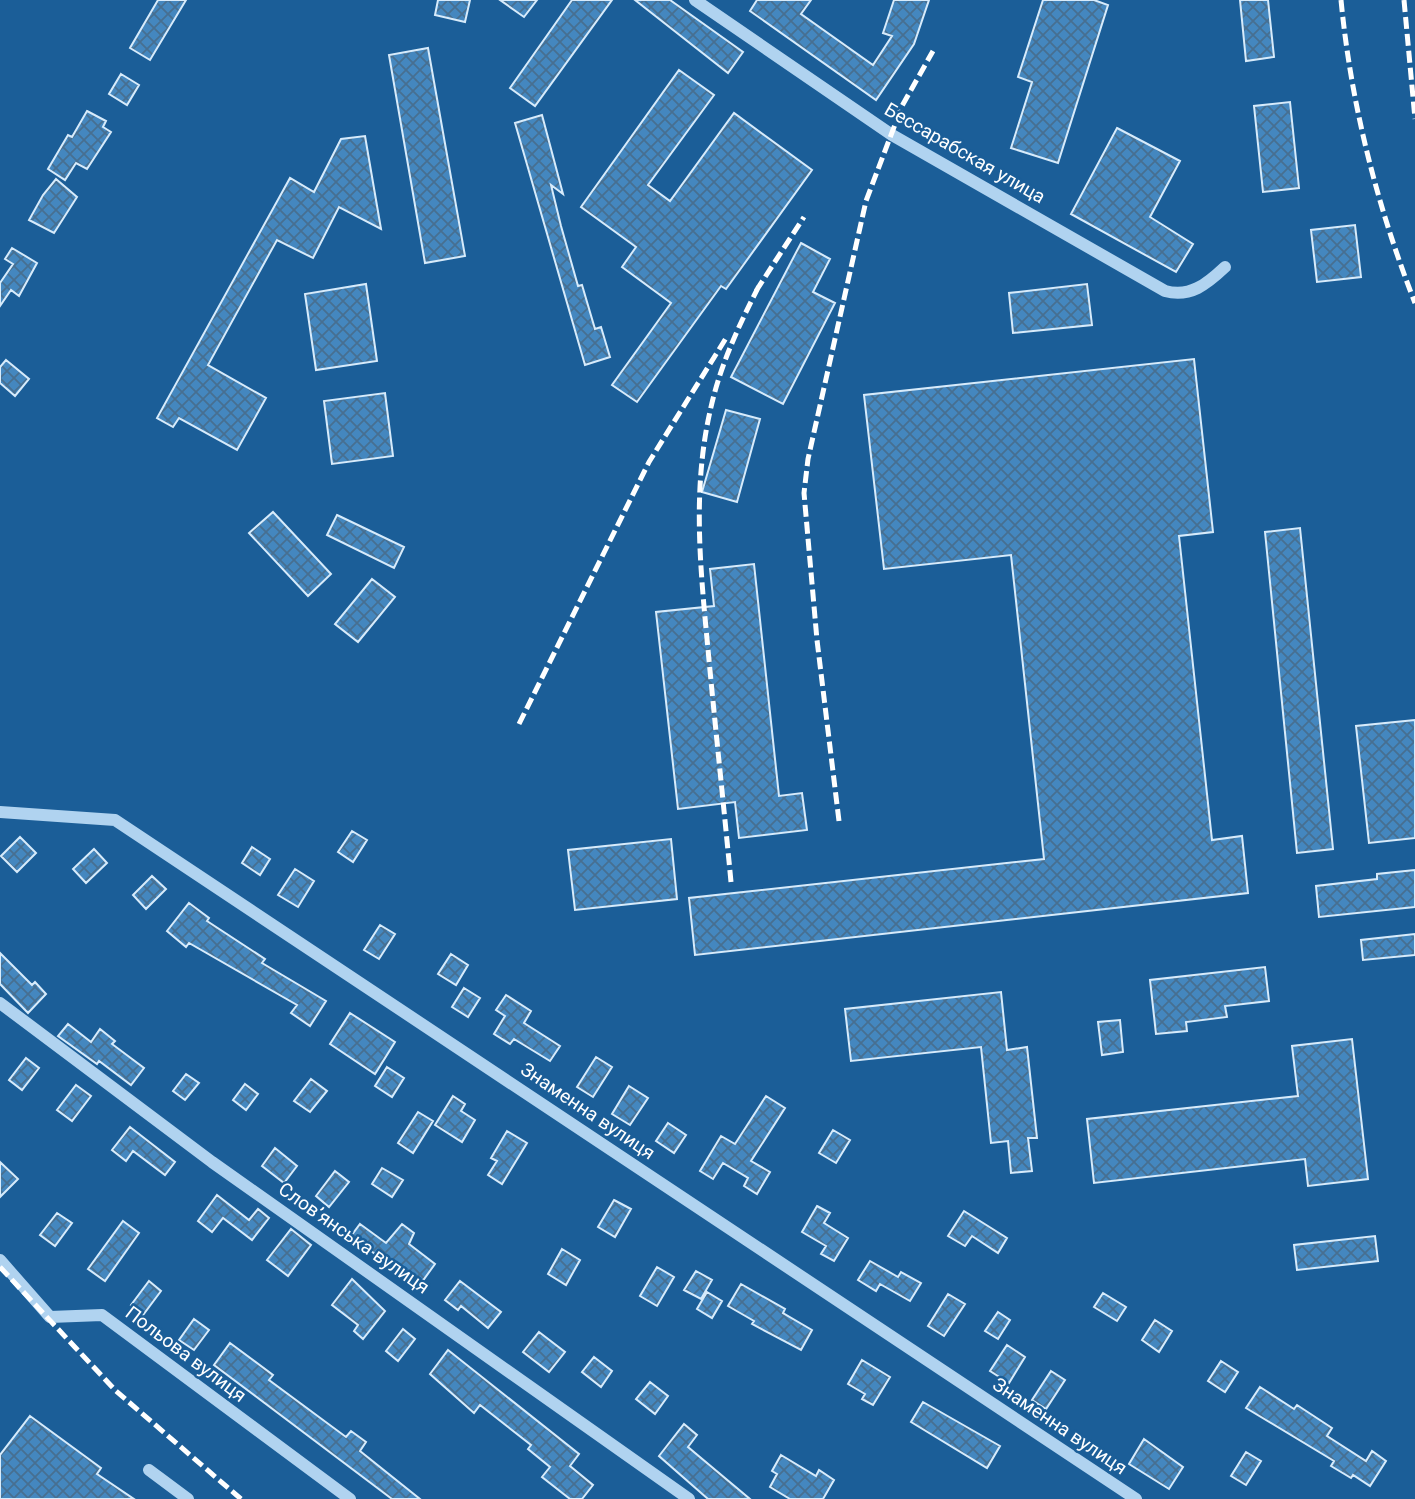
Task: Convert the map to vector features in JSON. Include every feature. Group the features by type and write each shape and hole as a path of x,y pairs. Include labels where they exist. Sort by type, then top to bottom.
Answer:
{"street":[{"name":"Бессарабская улица","path":"695,0 892,135 1165,292 1179,295 1196,289 1225,267"},
{"name":"Знаменна вулиця","path":"0,812 115,820 1136,1499"},
{"name":"Слов’янська вулиця","path":"0,1003 212,1162 689,1499"},
{"name":"Польова вулиця","path":"0,1260 50,1317 102,1315 350,1499"},
{"path":"149,1471 188,1499"}],"building":[{"path":"158,0 186,0 150,60 130,48"},
{"path":"438,0 470,0 465,22 435,15"},
{"path":"500,0 537,0 524,17"},
{"path":"572,0 612,0 535,106 510,88"},
{"path":"635,0 670,0 743,52 728,73"},
{"path":"757,0 811,0 801,14 873,65 892,36 883,33 894,0 929,0 914,44 876,100 750,11"},
{"path":"1043,0 1094,0 1108,5 1058,163 1011,148 1032,82 1018,77"},
{"path":"1240,0 1268,0 1274,57 1246,61"},
{"path":"428,48 465,256 425,263 389,55"},
{"path":"679,70 714,95 648,185 670,201 734,113 812,170 726,289 721,286 637,402 612,385 671,303 622,267 636,247 581,207"},
{"path":"121,74 139,85 127,105 109,94"},
{"path":"1290,102 1299,188 1263,192 1254,106"},
{"path":"87,111 106,121 103,127 111,132 87,169 76,163 65,180 48,169 68,135 72,137"},
{"path":"542,115 563,194 551,185 561,226 578,286 582,285 595,329 601,327 610,357 585,365 515,123"},
{"path":"1117,128 1180,161 1150,217 1193,244 1176,272 1071,214"},
{"path":"365,136 381,229 339,207 313,258 277,240 208,365 266,398 237,450 179,418 173,427 157,418 290,178 314,192 341,139"},
{"path":"56,179 77,197 54,233 29,220"},
{"path":"1355,225 1361,277 1317,282 1311,230"},
{"path":"801,243 830,259 813,292 835,303 783,404 731,377"},
{"path":"12,248 37,263 19,296 11,290 0,306 0,283 13,264 5,259"},
{"path":"366,284 377,361 316,370 305,294"},
{"path":"1087,284 1092,325 1013,333 1009,293"},
{"path":"1194,359 1213,532 1179,536 1212,840 1242,836 1248,893 695,955 689,898 1044,859 1011,555 884,569 864,395"},
{"path":"6,360 29,379 15,396 0,383 0,367"},
{"path":"385,393 393,456 332,464 324,401"},
{"path":"726,410 760,419 737,502 702,492"},
{"path":"273,512 331,574 308,596 249,533"},
{"path":"337,515 404,547 394,568 327,535"},
{"path":"1300,528 1333,849 1297,853 1265,532"},
{"path":"754,564 779,796 802,793 807,830 739,838 735,802 678,809 656,612 714,606 710,569"},
{"path":"372,579 395,597 358,642 335,624"},
{"path":"1415,720 1415,838 1369,843 1356,726"},
{"path":"352,831 367,840 353,862 338,852"},
{"path":"20,837 36,853 17,872 1,856"},
{"path":"671,839 677,899 575,910 568,850"},
{"path":"252,847 270,859 260,875 242,863"},
{"path":"94,849 107,863 86,883 73,869"},
{"path":"295,869 314,881 298,907 278,895"},
{"path":"1415,870 1415,907 1319,917 1316,886 1377,879 1377,874"},
{"path":"152,876 166,889 146,909 133,895"},
{"path":"189,903 209,918 207,921 265,959 262,963 326,1001 310,1026 291,1013 297,1005 189,943 186,947 167,931"},
{"path":"380,925 395,934 379,959 364,950"},
{"path":"1415,934 1415,955 1363,960 1361,940"},
{"path":"0,953 32,985 35,982 46,994 28,1013 0,984"},
{"path":"451,954 468,965 456,985 438,974"},
{"path":"1265,967 1269,1001 1225,1006 1227,1017 1186,1022 1187,1031 1156,1034 1150,980"},
{"path":"464,988 480,998 468,1017 452,1007"},
{"path":"1001,992 1007,1050 1027,1047 1037,1138 1028,1138 1032,1171 1011,1173 1008,1141 991,1143 981,1047 851,1061 845,1009"},
{"path":"506,995 531,1011 524,1023 560,1046 550,1061 514,1039 510,1044 494,1034 505,1016 496,1010"},
{"path":"350,1013 395,1042 375,1074 330,1044"},
{"path":"1120,1020 1123,1052 1102,1055 1098,1022"},
{"path":"68,1024 91,1042 100,1029 115,1041 112,1044 144,1068 131,1085 58,1036"},
{"path":"1352,1039 1368,1179 1308,1186 1305,1159 1094,1183 1087,1119 1298,1096 1292,1046"},
{"path":"596,1057 612,1067 593,1097 577,1087"},
{"path":"26,1058 39,1068 22,1090 9,1080"},
{"path":"387,1067 404,1078 392,1097 375,1086"},
{"path":"186,1074 199,1083 185,1100 173,1091"},
{"path":"311,1079 327,1091 310,1112 294,1101"},
{"path":"245,1084 258,1094 246,1110 233,1100"},
{"path":"76,1085 91,1096 72,1121 57,1110"},
{"path":"629,1086 648,1098 630,1125 612,1114"},
{"path":"453,1096 465,1104 461,1111 475,1120 462,1142 435,1125"},
{"path":"766,1096 785,1108 751,1161 770,1172 757,1194 744,1186 748,1178 723,1163 713,1179 700,1171 721,1136 735,1144"},
{"path":"418,1112 433,1121 413,1153 398,1143"},
{"path":"668,1123 686,1135 674,1153 656,1141"},
{"path":"130,1127 175,1162 165,1175 133,1151 126,1161 112,1150"},
{"path":"833,1130 850,1140 836,1163 819,1153"},
{"path":"507,1131 527,1143 502,1184 488,1175 497,1161 491,1158"},
{"path":"275,1148 297,1166 284,1183 262,1166"},
{"path":"0,1162 18,1179 0,1197"},
{"path":"382,1168 403,1180 392,1197 372,1184"},
{"path":"335,1171 349,1182 329,1207 316,1196"},
{"path":"217,1195 249,1220 258,1209 269,1218 252,1240 223,1218 212,1232 198,1221"},
{"path":"614,1200 631,1209 615,1237 598,1227"},
{"path":"817,1206 830,1213 824,1223 848,1238 834,1261 821,1254 826,1246 802,1232"},
{"path":"964,1211 1007,1238 998,1253 972,1236 965,1246 948,1236"},
{"path":"57,1213 72,1223 55,1246 40,1235"},
{"path":"123,1221 139,1233 105,1281 88,1269"},
{"path":"360,1224 386,1243 402,1224 414,1233 409,1244 435,1264 419,1286 364,1246 361,1250 348,1240"},
{"path":"291,1229 311,1245 288,1276 267,1260"},
{"path":"1375,1236 1378,1261 1297,1270 1294,1245"},
{"path":"562,1249 580,1260 566,1285 548,1274"},
{"path":"870,1261 898,1277 901,1272 921,1283 910,1301 880,1284 876,1291 858,1280"},
{"path":"657,1267 674,1277 657,1306 640,1296"},
{"path":"696,1271 712,1280 701,1299 684,1290"},
{"path":"352,1279 385,1311 363,1339 354,1331 358,1325 332,1305"},
{"path":"149,1281 161,1291 143,1315 131,1305"},
{"path":"460,1281 501,1312 488,1328 461,1306 458,1310 445,1300"},
{"path":"741,1284 785,1309 783,1313 812,1330 801,1350 752,1324 754,1321 728,1306"},
{"path":"707,1292 722,1301 712,1318 697,1309"},
{"path":"1103,1293 1126,1307 1117,1321 1094,1307"},
{"path":"948,1294 965,1304 944,1336 928,1326"},
{"path":"998,1312 1010,1320 998,1339 985,1331"},
{"path":"194,1319 209,1330 194,1350 179,1340"},
{"path":"1155,1320 1172,1331 1159,1352 1142,1340"},
{"path":"403,1329 415,1339 398,1361 386,1351"},
{"path":"539,1332 565,1352 549,1372 523,1352"},
{"path":"230,1343 273,1375 269,1380 346,1437 351,1431 366,1442 360,1451 420,1499 392,1499 214,1365"},
{"path":"1007,1345 1025,1357 1009,1383 990,1371"},
{"path":"448,1350 579,1454 570,1466 593,1485 582,1499 570,1499 542,1477 550,1467 528,1449 531,1445 480,1405 474,1413 430,1374"},
{"path":"594,1357 612,1371 601,1387 582,1372"},
{"path":"862,1360 890,1377 873,1405 862,1399 865,1394 848,1384"},
{"path":"1221,1361 1238,1372 1225,1392 1208,1381"},
{"path":"1051,1371 1065,1380 1046,1409 1032,1400"},
{"path":"650,1382 668,1396 655,1414 636,1399"},
{"path":"1260,1387 1294,1409 1297,1405 1332,1428 1327,1436 1366,1461 1372,1451 1386,1461 1370,1486 1331,1466 1334,1461 1246,1408"},
{"path":"923,1402 1000,1446 987,1468 911,1422"},
{"path":"30,1416 101,1468 97,1474 134,1499 0,1499 0,1455"},
{"path":"684,1424 697,1435 688,1447 750,1499 708,1499 659,1456"},
{"path":"1144,1439 1183,1467 1169,1489 1129,1464"},
{"path":"1246,1452 1261,1461 1246,1485 1231,1476"},
{"path":"781,1455 816,1476 819,1470 834,1480 823,1499 790,1499 770,1487 777,1474 772,1471"}],"railway":[{"path":"1341,0 1351,78 1368,154 1389,229 1415,303"},
{"path":"1404,0 1415,119"},
{"path":"839,821 817,640 804,493 808,459 866,201 902,106 933,51"},
{"path":"756,291 804,217"},
{"path":"731,882 703,596 699,502 705,439 715,391 745,313 760,284"},
{"path":"519,724 649,462 728,335"},
{"path":"0,1267 116,1391 241,1499"}]}
